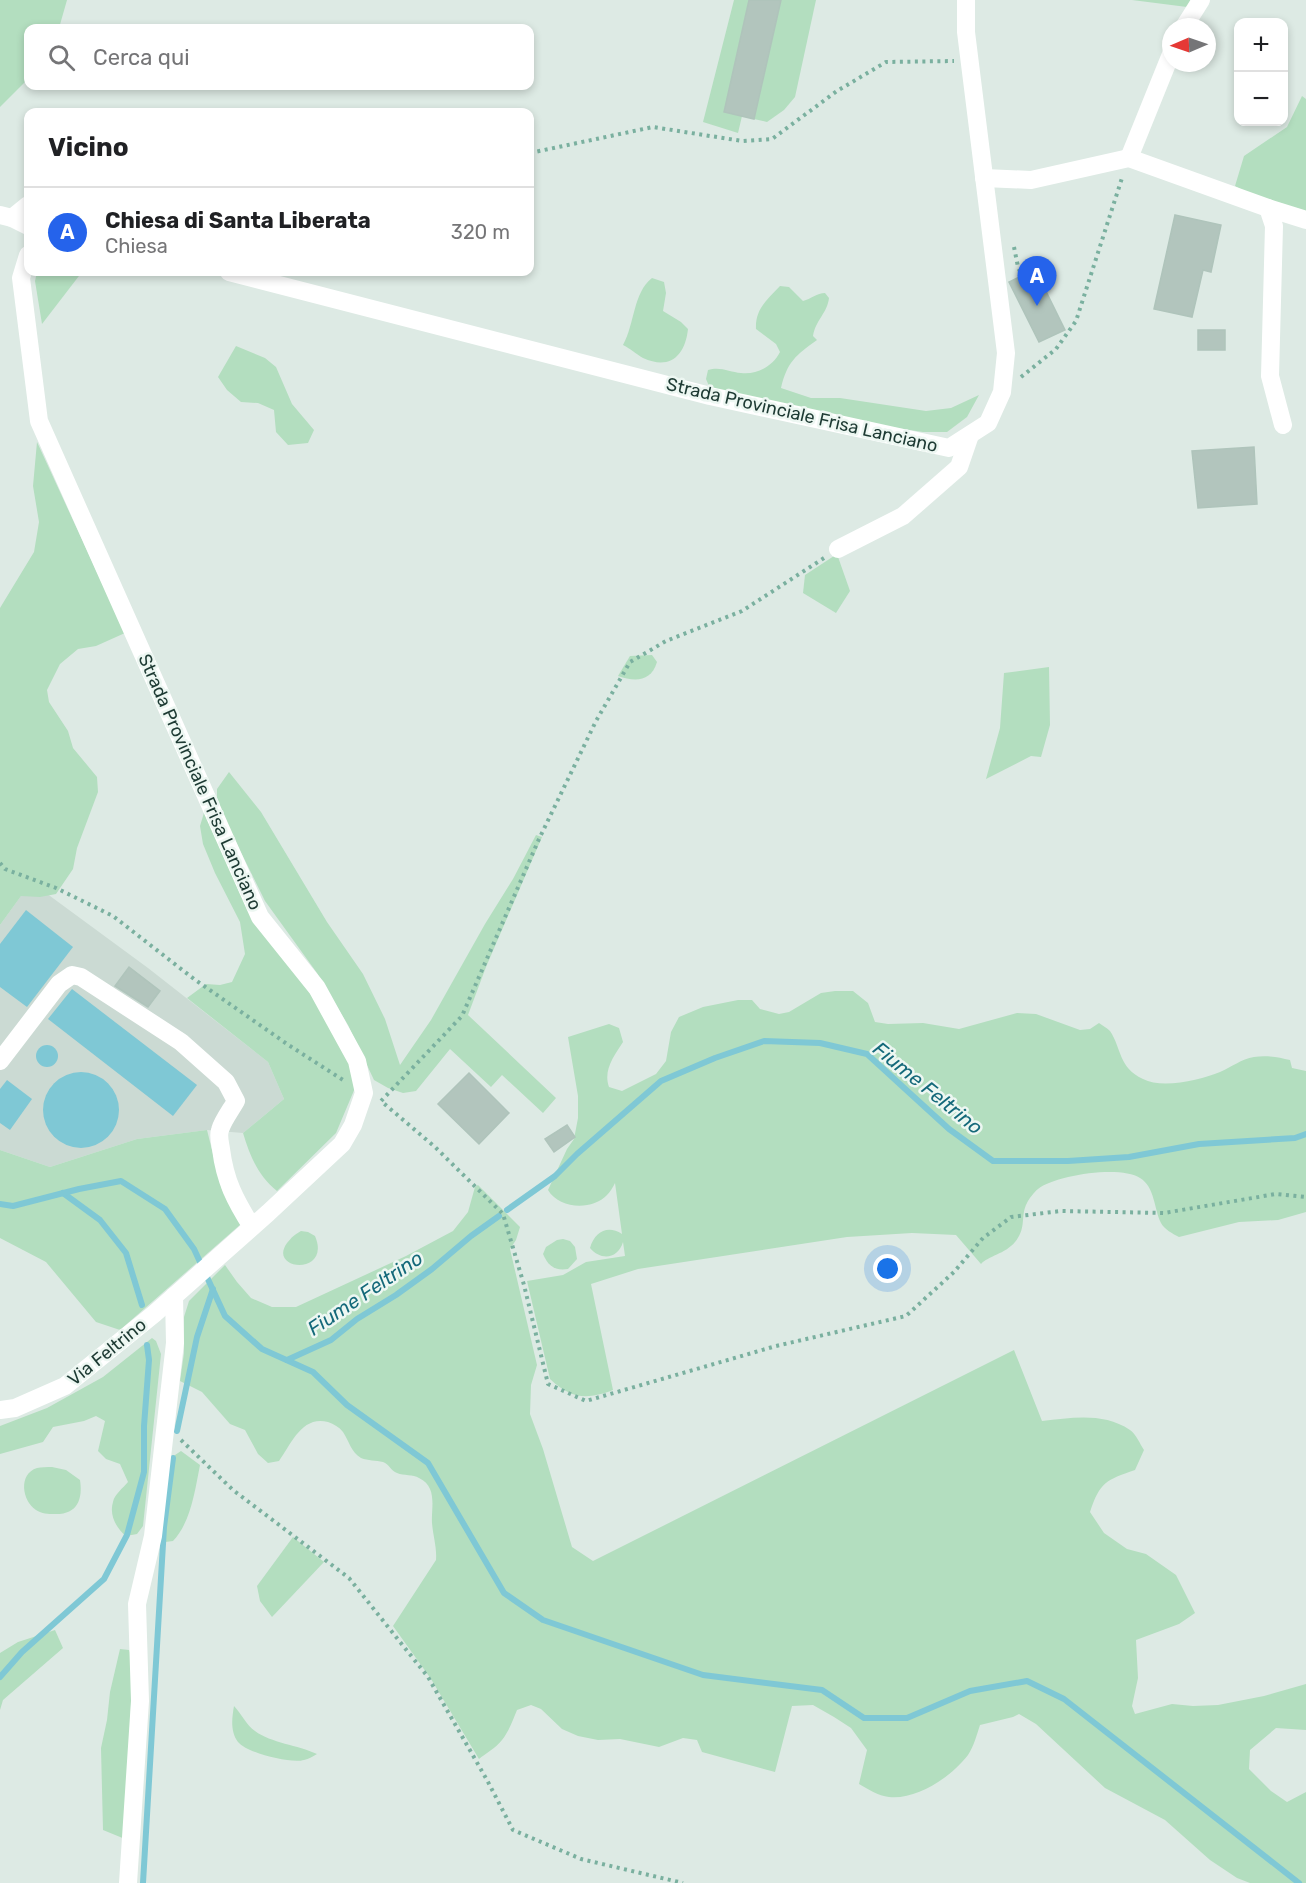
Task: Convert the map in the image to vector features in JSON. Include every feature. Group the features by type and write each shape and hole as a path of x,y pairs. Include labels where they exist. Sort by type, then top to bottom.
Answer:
{"street":[{"name":"Strada Provinciale Frisa Lanciano","path":"245,276 710,396 949,448 988,423 1002,392 1006,353 969,61 966,0"},
{"path":"1190,18 1201,0"},
{"path":"1129,158 1164,72"},
{"path":"984,178 1031,180 1129,158 1306,220"},
{"path":"1268,208 1274,226 1270,376 1283,425"},
{"name":"Strada Provinciale Frisa Lanciano","path":"24,268 21,278 39,421 260,917 317,988 357,1061 364,1093"},
{"path":"838,549 903,516 959,467 970,435"},
{"path":"0,1061 59,984 72,975 81,977 181,1042 226,1082 236,1101 220,1131 222,1160 234,1198 252,1227"},
{"path":"128,1883 140,1701 137,1604 153,1536 175,1342 174,1296 342,1144 353,1125 364,1093"},
{"name":"Via Feltrino","path":"0,1410 15,1408 65,1386 174,1296"}],"path":[{"path":"534,152 653,127 742,141 772,140 837,91 886,62 969,61"},
{"path":"1002,392 1056,349 1076,321 1129,158"},
{"path":"838,549 742,611 666,641 630,662 596,721 539,839 462,1016 381,1101 435,1147 503,1214 524,1285 548,1384 586,1401 776,1346 906,1316 954,1272 983,1238 1011,1217 1061,1211 1164,1213 1276,1194 1306,1197"},
{"path":"0,863 5,869 56,888 113,916 203,985 287,1044 364,1093"},
{"path":"166,1425 233,1490 349,1578 428,1677 513,1830 581,1859 683,1883"}],"shaded area":[{"path":"31,882 148,968 268,1062 284,1099 243,1133 207,1130 137,1139 50,1167 0,1150 0,925"}],"green space":[{"path":"0,0 67,0 60,24 24,24 24,83 0,107"},
{"path":"734,0 749,0 724,112 742,116 738,133 703,122"},
{"path":"781,0 816,0 795,97 784,110 767,122 754,119"},
{"path":"1132,0 1191,0 1187,7"},
{"path":"1302,96 1306,99 1306,218 1275,207 1235,186 1244,156 1288,125"},
{"path":"36,276 79,276 42,324"},
{"path":"652,278 664,282 666,293 663,311 688,329 679,354 668,361 652,361 643,358 623,345 641,292"},
{"path":"780,286 789,287 803,301 822,293 829,298 814,330 813,336 817,340 803,350 789,365 781,388 811,398 840,398 926,411 951,408 979,395 967,417 947,432 923,432 817,416 717,391 709,386 706,379 708,370 753,373 764,368 777,357 780,352 776,344 756,329 756,322 763,305"},
{"path":"236,346 265,358 276,367 292,404 314,430 308,443 288,445 276,432 274,410 258,403 241,402 227,390 218,377"},
{"path":"37,442 125,633 96,646 78,649 60,664 47,690 49,702 68,731 73,748 97,777 98,792 77,848 73,869 56,894 40,897 21,896 0,925 0,608 34,552 39,522 33,486"},
{"path":"837,554 850,591 836,613 803,593 805,575"},
{"path":"652,655 657,662 647,677 630,679 618,676 630,656"},
{"path":"1049,667 1050,725 1041,757 1031,756 986,779 1000,728 1004,673"},
{"path":"229,772 261,812 327,922 363,974 385,1019 400,1065 431,1020 536,835 542,837 486,967 468,1015 556,1098 543,1113 502,1075 491,1087 450,1049 416,1091 403,1093 374,1080 348,1025 317,973 265,901 224,818 217,798 217,789"},
{"path":"207,803 296,971 348,1054 355,1088 336,1133 277,1191 255,1165 243,1133 284,1099 268,1062 187,998 206,984 220,985 232,982 245,954 240,922 203,844 200,826"},
{"path":"853,991 868,1003 875,1022 888,1024 923,1023 959,1029 1017,1013 1036,1014 1080,1030 1090,1029 1099,1023 1110,1031 1129,1069 1151,1082 1171,1083 1203,1078 1254,1057 1290,1060 1292,1068 1306,1071 1306,1212 1278,1220 1239,1222 1179,1237 1162,1225 1149,1187 1140,1178 1118,1172 1088,1173 1058,1180 1036,1190 1025,1208 1019,1237 1006,1249 981,1264 956,1235 912,1233 847,1237 638,1269 591,1284 613,1390 587,1396 565,1391 550,1379 527,1281 563,1275 586,1262 625,1256 623,1242 617,1252 609,1256 599,1255 590,1248 595,1237 603,1231 612,1230 622,1234 615,1183 601,1200 593,1204 576,1206 560,1201 548,1190 574,1139 578,1118 578,1096 568,1037 609,1024 619,1028 623,1042 610,1063 607,1075 609,1087 622,1091 656,1074 666,1061 671,1032 679,1017 703,1007 738,1000 752,1000 760,1009 779,1014 789,1012 821,993"},
{"path":"207,1130 222,1190 241,1224 120,1330 96,1322 46,1262 0,1238 0,1150 50,1167 137,1139"},
{"path":"478,1185 520,1227 510,1249 537,1365 531,1385 530,1414 543,1449 572,1547 593,1561 1014,1350 1042,1421 1098,1418 1120,1424 1132,1432 1144,1450 1135,1470 1105,1484 1097,1494 1090,1512 1104,1533 1127,1549 1146,1554 1176,1575 1195,1613 1179,1624 1136,1640 1138,1678 1132,1706 1135,1714 1172,1704 1218,1705 1264,1696 1306,1684 1306,1730 1276,1728 1250,1750 1249,1769 1271,1791 1287,1802 1306,1792 1306,1883 1250,1883 1237,1878 1210,1860 1165,1820 1105,1788 1036,1724 1019,1714 980,1725 968,1755 961,1763 933,1785 911,1795 900,1797 881,1795 859,1784 867,1750 851,1728 813,1705 792,1706 775,1772 702,1752 697,1740 683,1738 659,1747 620,1739 598,1740 578,1736 562,1729 541,1709 531,1705 517,1710 502,1740 479,1759 431,1679 393,1626 436,1560 432,1498 429,1487 417,1477 395,1472 383,1462 361,1458 352,1450 341,1430 328,1422 319,1421 304,1427 298,1432 279,1461 268,1463 258,1454 245,1430 230,1424 202,1392 180,1381 184,1353 184,1317 189,1301 225,1265 251,1298 272,1307 296,1307 406,1256 453,1231 468,1212 475,1187"},
{"path":"301,1231 315,1236 318,1249 315,1258 308,1263 292,1264 285,1259 283,1252 293,1236"},
{"path":"563,1239 570,1241 575,1247 577,1259 568,1269 552,1267 543,1254 546,1247"},
{"path":"152,1338 156,1341 161,1354 143,1526 137,1534 126,1536 114,1521 112,1507 115,1497 128,1482 120,1464 106,1459 98,1451 105,1421 96,1416 84,1421 53,1427 43,1442 0,1454 0,1426 47,1408 103,1377"},
{"path":"181,1451 200,1465 194,1495 184,1525 173,1541 158,1543 167,1474 172,1457"},
{"path":"52,1467 66,1470 80,1480 81,1487 77,1505 62,1514 47,1514 36,1510 31,1506 25,1494 25,1482 31,1471"},
{"path":"293,1537 324,1562 272,1617 260,1601 257,1586"},
{"path":"55,1630 63,1648 3,1700 0,1710 0,1653 18,1642"},
{"path":"120,1649 129,1650 133,1660 125,1839 103,1830 101,1748"},
{"path":"234,1706 249,1726 261,1735 317,1754 298,1761 259,1754 243,1746 235,1738 232,1720"}],"water":[{"path":"26,910 73,947 27,1007 0,987 0,944"},
{"path":"72,989 197,1085 173,1116 48,1019"},
{"path":"43,1045 51,1045 58,1052 58,1060 51,1067 43,1067 36,1060 36,1052"},
{"path":"74,1072 88,1072 102,1078 113,1089 119,1103 116,1125 108,1137 88,1148 74,1148 60,1142 49,1131 43,1117 43,1103 49,1089 60,1078"},
{"path":"7,1080 32,1099 10,1130 0,1123 0,1089"}],"building":[{"path":"749,0 781,0 754,119 724,112"},
{"path":"1175,215 1221,225 1211,272 1203,270 1192,317 1154,309"},
{"path":"1035,269 1065,330 1039,342 1009,282"},
{"path":"1198,330 1225,330 1225,350 1198,350"},
{"path":"1254,447 1257,504 1198,508 1192,451"},
{"path":"129,967 160,991 148,1007 115,986"},
{"path":"469,1073 509,1113 479,1144 438,1104"},
{"path":"567,1125 575,1137 554,1152 545,1139"}],"waterway":[{"name":"Fiume Feltrino","path":"507,1210 555,1176 661,1081 715,1058 764,1041 820,1043 867,1054 949,1129 993,1161 1068,1161 1129,1157 1199,1144 1295,1138 1306,1134"},
{"path":"0,1204 13,1206 121,1181 165,1209 194,1249 225,1316 262,1349 313,1372 347,1405 428,1463 504,1593 543,1620 703,1675 822,1690 864,1718 907,1718 970,1691 1027,1681 1064,1699 1299,1883"},
{"path":"63,1193 100,1220 126,1253 142,1305"},
{"name":"Fiume Feltrino","path":"287,1360 331,1340 357,1319 432,1269 499,1216"},
{"path":"177,1431 197,1337 213,1289"},
{"path":"0,1677 22,1652 104,1579 127,1535 144,1472 144,1426 149,1360 147,1345"},
{"path":"143,1883 164,1527 173,1458"}],"place":[{"name":"Chiesa di Santa Liberata","path":"1037,306"}]}
